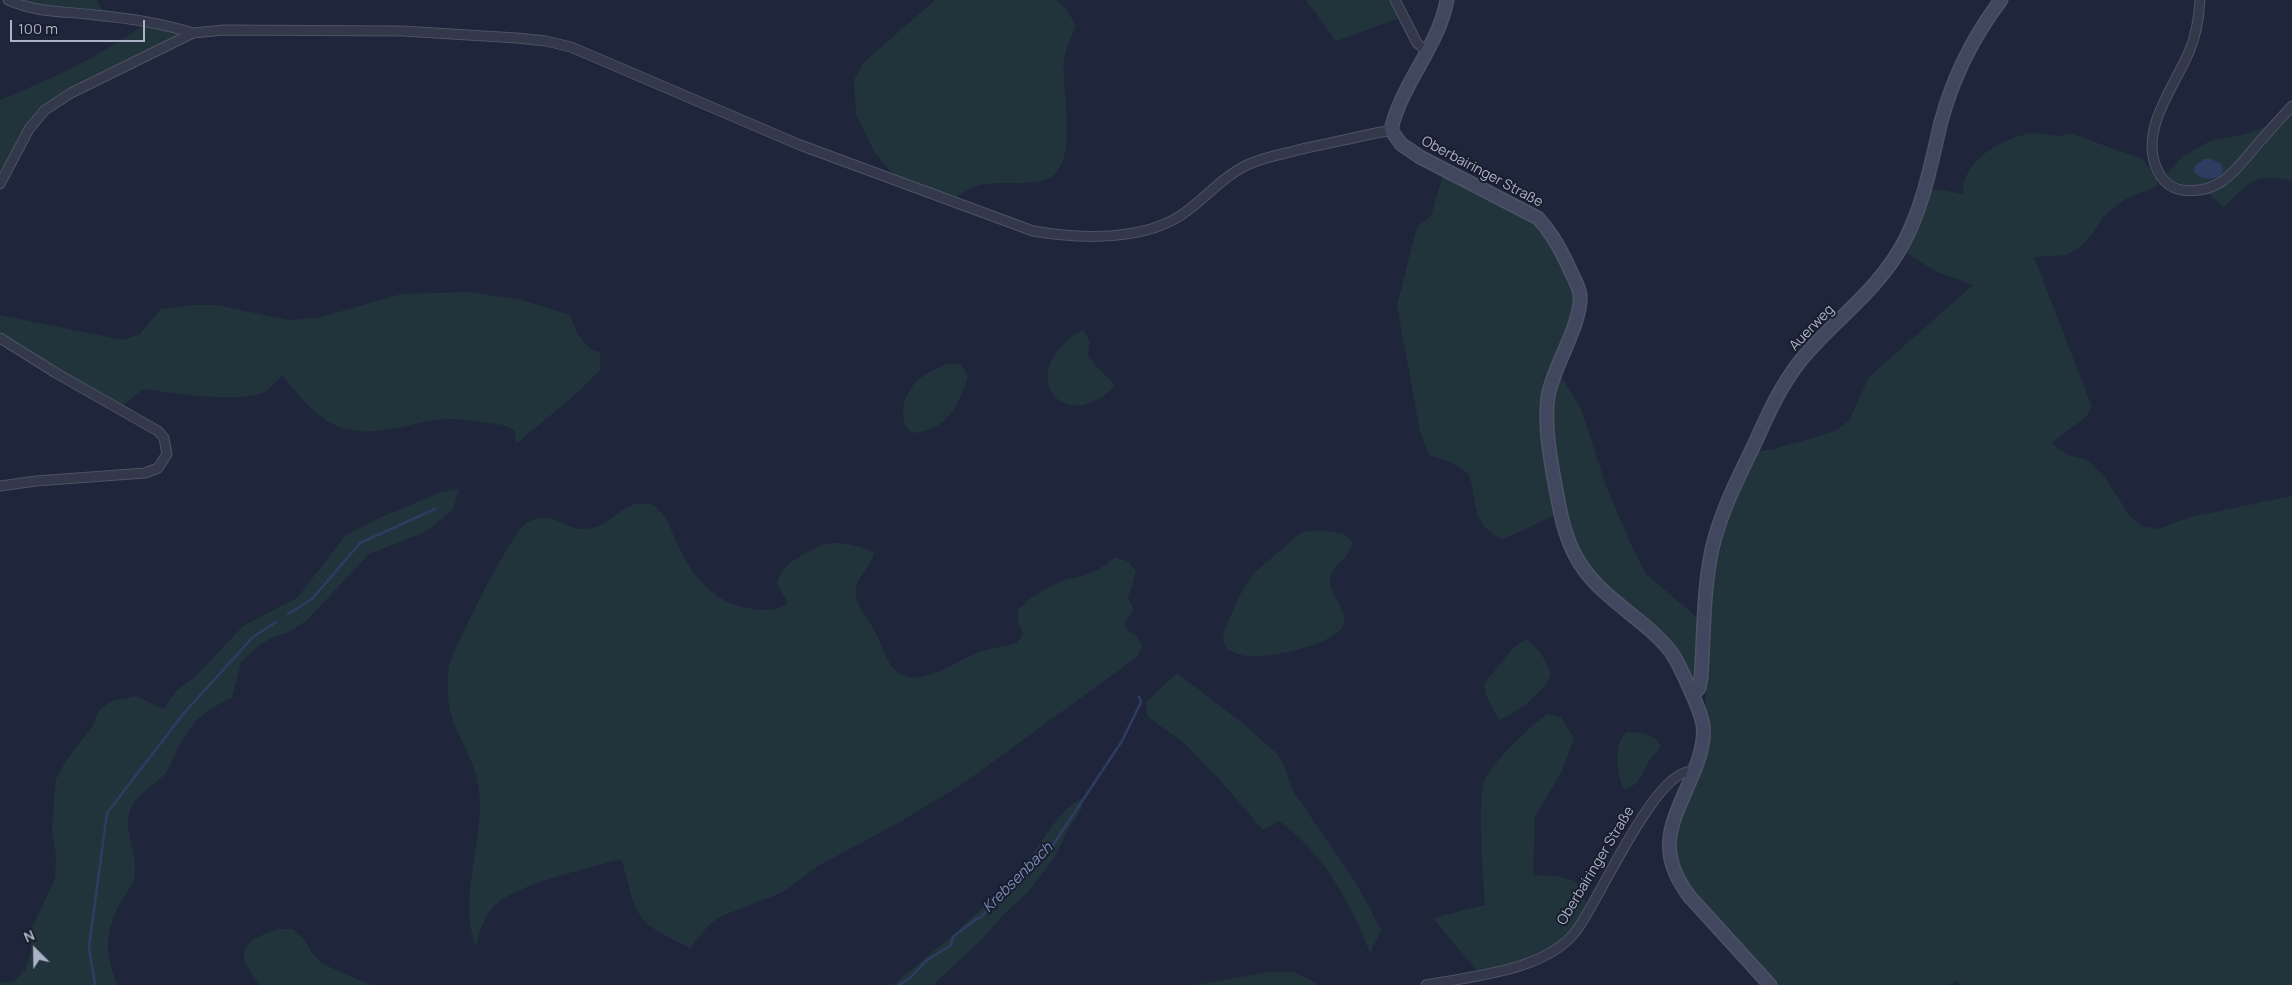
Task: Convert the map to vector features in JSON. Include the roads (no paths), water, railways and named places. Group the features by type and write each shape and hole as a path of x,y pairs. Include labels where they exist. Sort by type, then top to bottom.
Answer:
{"street":[{"path":"8,0 37,10 94,14 177,28 192,33"},
{"path":"1395,0 1417,42 1426,52"},
{"path":"0,184 30,129 45,110 71,93 192,33 224,30 402,31 546,41 594,56 800,144 1033,231 1054,235 1119,234 1159,228 1188,210 1221,182 1247,165 1277,155 1391,130 1402,96 1442,22 1447,0"},
{"name":"Auerweg","path":"1693,695 1699,688 1702,678 1712,550 1722,514 1731,492 1774,402 1792,373 1803,358 1880,278 1903,244 1926,185 1941,122 1956,77 1974,39 2001,0"},
{"path":"2200,0 2196,30 2190,51 2156,123 2151,140 2152,155 2163,180 2177,189 2188,190 2205,189 2220,185 2237,170 2292,106"},
{"name":"Oberbairinger Straße","path":"1391,130 1401,144 1420,157 1538,218 1548,229 1559,247 1580,294 1577,316 1549,392 1547,406 1547,424 1553,469 1564,525 1569,543 1582,568 1591,579 1671,652 1693,695 1700,712 1704,740 1694,772 1672,825 1669,840 1671,864 1689,896 1770,985"},
{"path":"0,338 56,373 158,431 164,438 167,454 158,468 145,473 36,481 0,486"},
{"name":"Oberbairinger Straße","path":"1426,985 1537,960 1566,943 1587,914 1625,845 1663,789 1674,776 1682,772 1694,772"}],"water":[{"path":"2204,159 2211,159 2221,164 2223,170 2220,176 2206,178 2194,172 2194,167"}],"waterway":[{"path":"288,614 312,599 360,543 435,509"},
{"path":"95,985 89,947 107,813 184,713 253,637 276,622"},
{"name":"Krebsenbach","path":"899,985 911,977 926,961 951,945 953,937 981,917 1001,896 1008,893 1015,881 1029,871 1040,855 1047,854 1122,741 1141,702 1139,697"}]}
